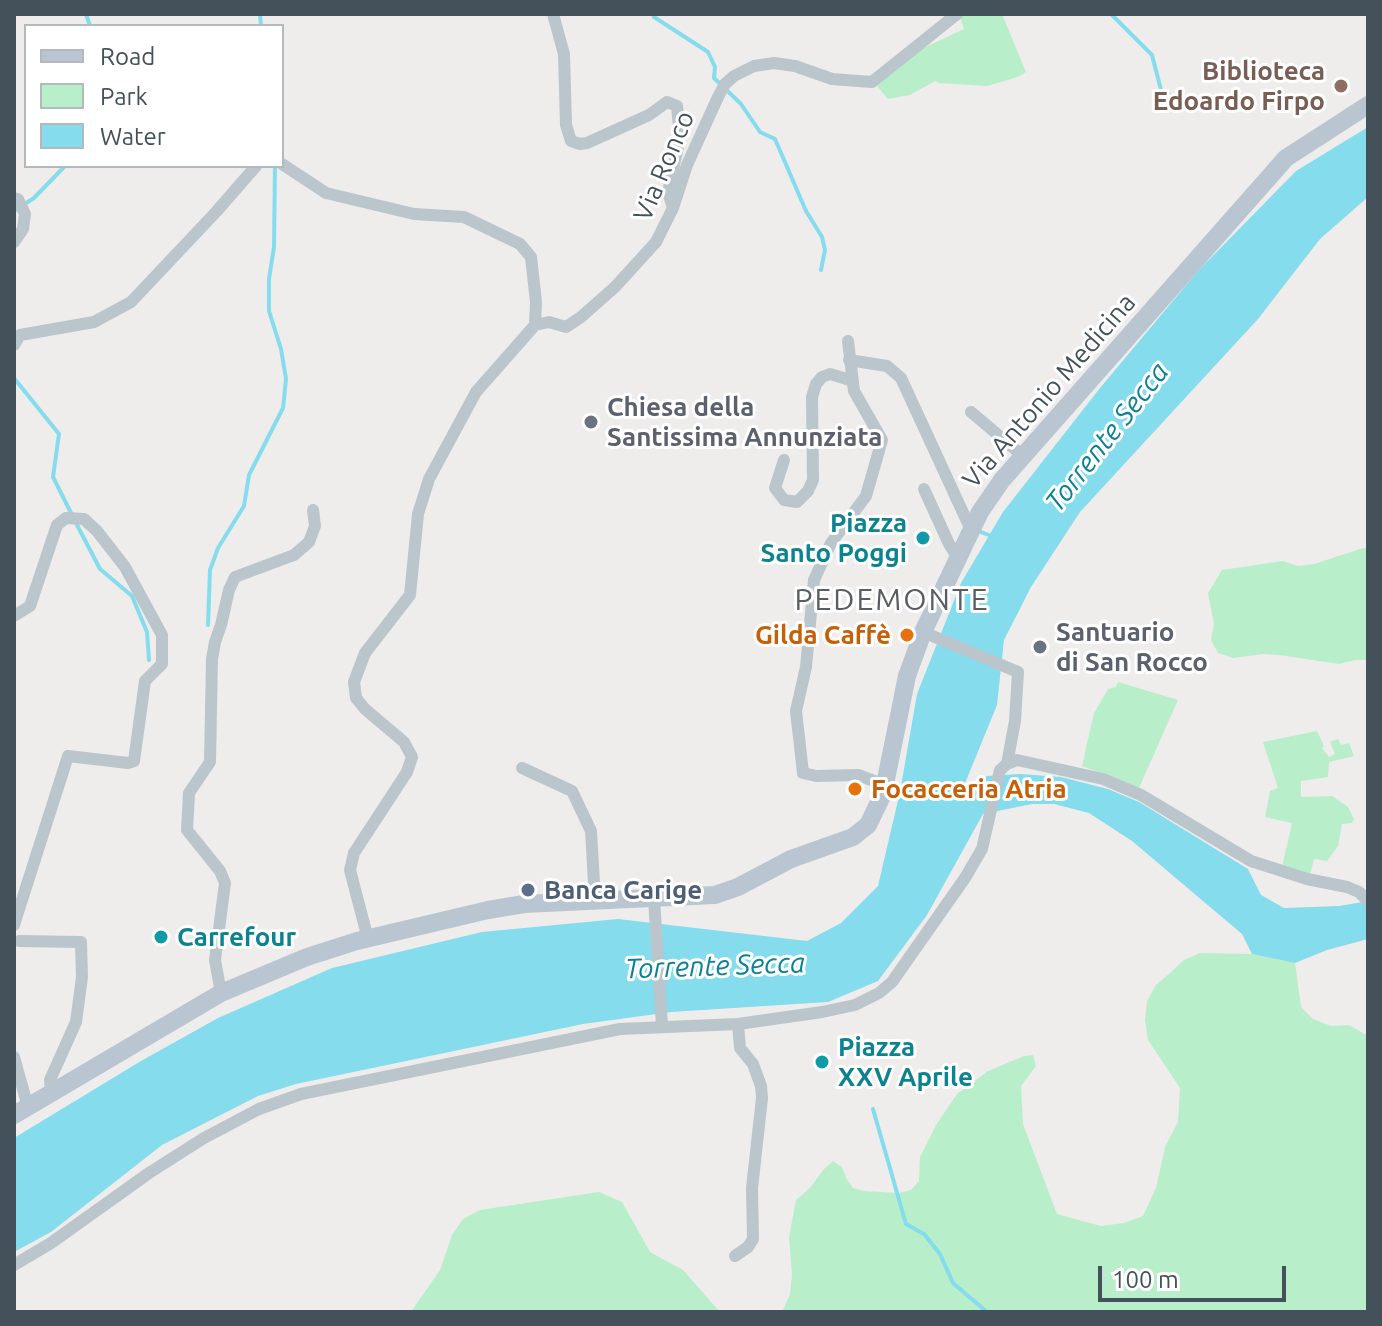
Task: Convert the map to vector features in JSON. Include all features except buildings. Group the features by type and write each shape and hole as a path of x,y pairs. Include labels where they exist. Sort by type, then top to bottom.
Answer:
{"main road":[{"name":"Via Antonio Medicina","path":"21,1111 221,993 307,957 368,939 524,904 595,900 654,906 715,895 738,887 791,859 853,837 868,825 880,803 907,676 958,558 987,501 1023,456 1286,158 1368,105"}],"street":[{"path":"553,14 564,54 566,125 571,141 587,143 649,115 667,102 677,106 680,138 668,192 673,208"},
{"name":"Via Ronco","path":"535,325 549,322 566,327 581,317 615,287 656,242 718,97 725,84 741,71 774,63 795,66 832,79 872,82 957,14"},
{"path":"284,165 326,193 414,214 464,217 520,244 531,257 536,302 535,325 476,392 429,479 418,514 410,595 365,653 354,682 356,698 404,742 412,757 407,772 354,853 350,870 368,939"},
{"path":"14,345 20,335 94,322 131,302 254,168"},
{"path":"14,198 18,199 25,214 23,229 14,242"},
{"path":"848,341 850,380 882,440 866,496 831,543 814,580 806,667 796,711 803,773 816,776 858,775 885,785"},
{"path":"849,360 887,366 901,378 971,530"},
{"path":"784,460 775,488 784,500 797,502 808,491 813,480 812,397 816,384 830,374 850,380"},
{"path":"971,412 1023,456"},
{"path":"924,489 958,558"},
{"path":"221,993 215,960 225,883 220,871 187,830 189,793 210,762 215,642 235,577 294,555 309,542 315,526 313,510"},
{"path":"14,616 30,606 57,525 66,518 84,519 125,567 162,635 162,664 145,681 134,761 128,763 68,756 14,925"},
{"path":"14,1265 204,1138 273,1103 301,1094 620,1029 662,1022 738,1024 855,1005 879,993 892,982 982,849 1015,721 1018,672 926,633"},
{"path":"1004,767 1017,760 1103,779 1141,795 1251,861 1347,887 1364,896"},
{"path":"522,768 572,791 591,831 595,900"},
{"path":"654,906 662,1022"},
{"path":"19,941 81,942 82,977 76,1022 50,1080 51,1093"},
{"path":"735,1256 753,1239 752,1188 762,1098 753,1064 740,1048 738,1024"},
{"path":"14,1057 21,1111"}],"green space":[{"path":"963,14 1002,14 1026,72 987,86 935,81 910,95 888,99 877,86 915,52 964,29 960,17"},
{"path":"1368,548 1368,660 1339,664 1264,654 1233,658 1218,653 1211,640 1214,624 1208,593 1222,570 1283,561 1298,566 1314,564"},
{"path":"1118,682 1178,700 1139,788 1082,766 1094,713 1108,689 1116,687"},
{"path":"1317,731 1324,746 1322,748 1329,757 1335,754 1330,742 1338,739 1341,745 1349,743 1354,756 1329,762 1328,777 1301,781 1301,797 1332,796 1348,807 1354,819 1352,823 1342,824 1338,846 1327,861 1314,859 1310,875 1282,867 1292,823 1265,817 1270,791 1278,788 1263,742"},
{"path":"1200,953 1252,954 1295,963 1301,1007 1313,1019 1331,1026 1349,1025 1368,1036 1368,1312 782,1312 790,1294 789,1237 796,1200 824,1169 833,1161 842,1167 853,1188 864,1191 899,1193 911,1190 919,1181 920,1157 936,1125 957,1094 988,1071 1024,1056 1033,1055 1036,1066 1021,1086 1023,1124 1057,1214 1101,1226 1124,1223 1143,1216 1156,1188 1165,1147 1178,1122 1180,1088 1148,1040 1145,1020 1147,1001 1156,985 1184,960"},
{"path":"599,1192 622,1202 650,1252 683,1270 720,1312 411,1312 440,1270 452,1235 463,1219 480,1210"}],"water":[{"name":"Torrente Secca","path":"1368,127 1368,197 1320,239 1258,319 1080,512 1031,587 1004,640 997,705 959,798 987,776 1020,774 1061,777 1108,789 1139,802 1248,869 1261,895 1284,908 1339,906 1368,901 1368,939 1295,963 1252,954 1242,934 1132,841 1089,813 1054,804 1032,804 983,814 927,915 878,981 828,1002 671,1012 583,1024 296,1084 258,1096 162,1145 51,1232 14,1252 14,1138 218,1018 332,968 482,932 618,919 807,941 841,923 878,886 900,792 917,694 961,583 1003,512 1100,388 1198,271 1296,171"}],"waterway":[{"path":"86,14 89,24"},
{"path":"260,14 261,24"},
{"path":"653,14 708,52 715,67 714,78 741,104 760,132 775,139 806,211 822,237 825,250 821,270"},
{"path":"1111,14 1152,55 1161,90 1177,99 1215,107"},
{"path":"14,211 34,198 63,168"},
{"path":"208,625 210,570 218,548 244,506 249,475 283,408 286,379 281,349 269,311 275,168"},
{"path":"14,378 59,434 53,477 72,515"},
{"path":"76,523 100,569 132,596 147,632 149,660"},
{"path":"981,532 994,537"},
{"path":"873,1109 906,1224 924,1234 940,1254 953,1283 987,1312"}],"place":[{"name":"Biblioteca Edoardo Firpo","path":"1341,86"},
{"name":"Chiesa della Santissima Annunziata","path":"591,422"},
{"name":"Piazza Santo Poggi","path":"923,538"},
{"name":"Gilda Caffè","path":"907,635"},
{"name":"Santuario di San Rocco","path":"1040,647"},
{"name":"Focacceria Atria","path":"855,789"},
{"name":"Banca Carige","path":"528,890"},
{"name":"Carrefour","path":"161,937"},
{"name":"Piazza XXV Aprile","path":"822,1062"}],"district":[{"name":"PEDEMONTE","path":"892,600"}]}
